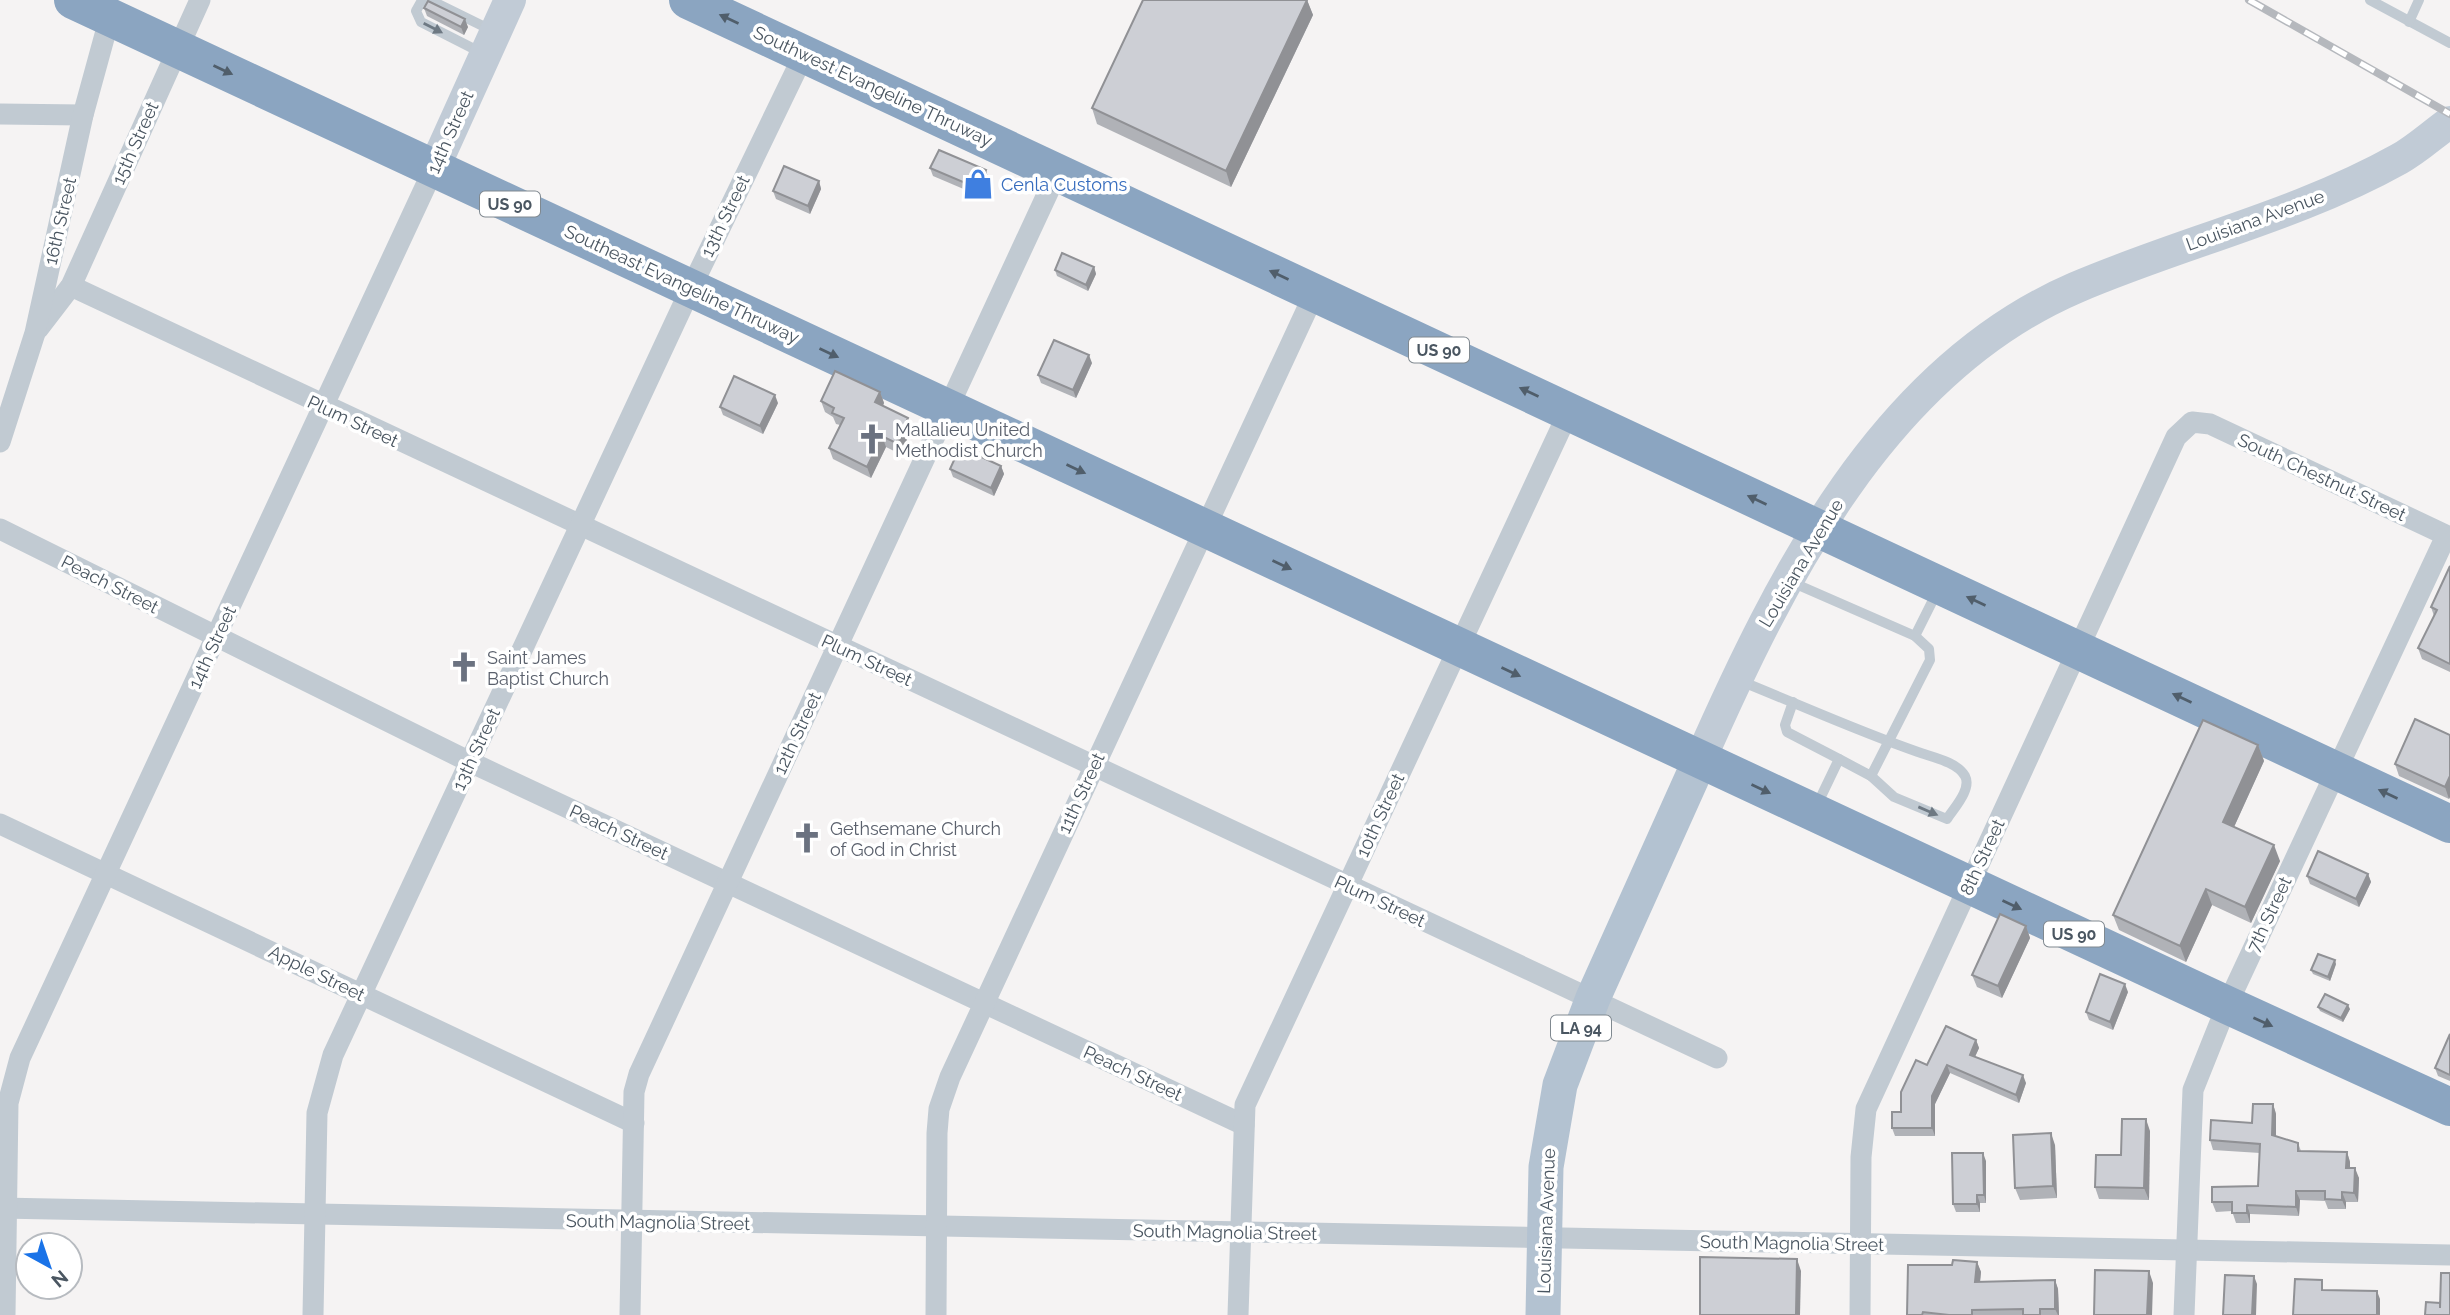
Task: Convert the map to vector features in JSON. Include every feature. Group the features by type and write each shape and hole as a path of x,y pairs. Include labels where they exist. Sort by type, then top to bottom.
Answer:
{"highway":[{"name":"Southeast Evangeline Thruway","path":"73,0 113,8 177,48 948,409"},
{"name":"Southwest Evangeline Thruway","path":"688,0 1057,173"},
{"name":"US 90","path":"1057,173 2450,824"},
{"name":"US 90","path":"948,409 1969,886 2450,1107"}],"main road":[{"name":"14th Street","path":"434,168 510,0"},
{"name":"Louisiana Avenue","path":"1543,1315 1546,1167 1560,1086 1593,998 1736,678 1787,580 1819,529 1880,443 1923,391 1994,331 2074,288 2351,183 2401,158 2450,122"}],"street":[{"name":"15th Street","path":"71,286 200,0"},
{"name":"16th Street","path":"2,428 35,333 83,115 113,8"},
{"name":"13th Street","path":"313,1315 320,1095 333,1055 691,288 804,54"},
{"path":"0,114 83,115"},
{"name":"14th Street","path":"5,1315 4,1208 7,1129 13,1080 29,1034 217,638 434,168"},
{"name":"12th Street","path":"630,1315 634,1091 639,1074 1057,173"},
{"path":"35,333 71,286"},
{"name":"Plum Street","path":"71,286 323,407 1717,1058"},
{"name":"11th Street","path":"936,1315 939,1109 950,1077 1315,292"},
{"name":"10th Street","path":"1238,1315 1245,1105 1569,411"},
{"name":"South Chestnut Street","path":"2192,422 2210,424 2448,536"},
{"name":"8th Street","path":"1860,1315 1861,1157 1866,1109 2176,437 2192,422"},
{"name":"Peach Street","path":"0,529 470,762 1244,1125"},
{"name":"7th Street","path":"2184,1315 2190,1105 2227,1005 2448,536"},
{"name":"Apple Street","path":"0,824 634,1123"},
{"name":"South Magnolia Street","path":"4,1208 2450,1255"}],"lane":[{"path":"2370,0 2450,43"},
{"path":"2409,22 2419,0"},
{"path":"432,1 491,44 421,22 416,11 421,2 432,1"},
{"path":"1787,580 1915,636 1929,649 1930,660 1871,776"},
{"path":"1915,636 1941,584"},
{"path":"1736,678 1959,769 1966,778 1966,788 1947,819 1894,797 1871,776 1787,732 1785,725 1793,702"},
{"path":"1814,813 1839,759"}],"building":[{"path":"1143,0 1307,0 1226,171 1092,108"},
{"path":"428,1 465,19 461,27 424,8"},
{"path":"939,150 986,170 977,188 930,168"},
{"path":"784,166 819,181 808,206 773,191"},
{"path":"1062,253 1094,267 1086,285 1055,270"},
{"path":"1054,340 1089,355 1073,390 1038,375"},
{"path":"835,371 880,392 875,402 908,418 896,443 882,436 867,467 829,448 844,418 832,413 834,408 821,401"},
{"path":"734,376 775,395 760,426 720,407"},
{"path":"960,447 1001,466 991,488 950,469"},
{"path":"2450,566 2450,664 2418,648 2437,610 2431,607"},
{"path":"2415,719 2450,735 2450,776 2445,787 2395,764"},
{"path":"2203,720 2258,745 2223,822 2274,845 2245,907 2206,889 2180,946 2113,915"},
{"path":"2318,851 2368,874 2356,899 2307,876"},
{"path":"2000,914 2026,926 1998,986 1972,975"},
{"path":"2318,954 2335,960 2328,977 2311,970"},
{"path":"2100,974 2125,984 2110,1022 2086,1012"},
{"path":"2325,994 2348,1005 2341,1018 2318,1007"},
{"path":"1946,1026 1976,1040 1970,1055 2023,1075 2016,1095 1947,1065 1932,1096 1932,1128 1892,1128 1892,1112 1901,1112 1901,1092 1916,1060 1927,1065"},
{"path":"2450,1034 2450,1075 2435,1068"},
{"path":"2253,1104 2273,1104 2272,1135 2298,1143 2298,1151 2347,1152 2346,1168 2355,1168 2354,1193 2342,1192 2342,1200 2325,1199 2325,1191 2296,1191 2296,1207 2247,1205 2247,1213 2232,1213 2232,1202 2212,1202 2212,1187 2258,1186 2260,1144 2210,1140 2211,1120 2252,1123"},
{"path":"2122,1119 2146,1119 2144,1188 2095,1187 2096,1155 2121,1155"},
{"path":"2051,1133 2053,1186 2015,1188 2013,1135"},
{"path":"1952,1153 1983,1153 1984,1195 1977,1195 1977,1204 1953,1204"},
{"path":"1700,1257 1797,1259 1796,1315 1700,1315"},
{"path":"1953,1260 1977,1262 1975,1282 2055,1280 2055,1309 2040,1309 2040,1315 2023,1315 2023,1309 1972,1310 1972,1315 1923,1312 1922,1315 1907,1315 1908,1265 1952,1265"},
{"path":"2095,1270 2149,1271 2147,1315 2094,1315"},
{"path":"2441,1273 2450,1273 2450,1315 2425,1315 2426,1302 2440,1303 2440,1308"},
{"path":"2225,1275 2254,1276 2252,1315 2223,1315"},
{"path":"2295,1279 2322,1280 2322,1290 2377,1291 2377,1315 2293,1315"}],"railway":[{"path":"2249,0 2450,114"}],"place":[{"name":"Cenla Customs","path":"978,184"},
{"name":"Mallalieu United Methodist Church","path":"872,439"},
{"name":"Saint James Baptist Church","path":"464,667"},
{"name":"Gethsemane Church of God in Christ","path":"807,838"}]}
